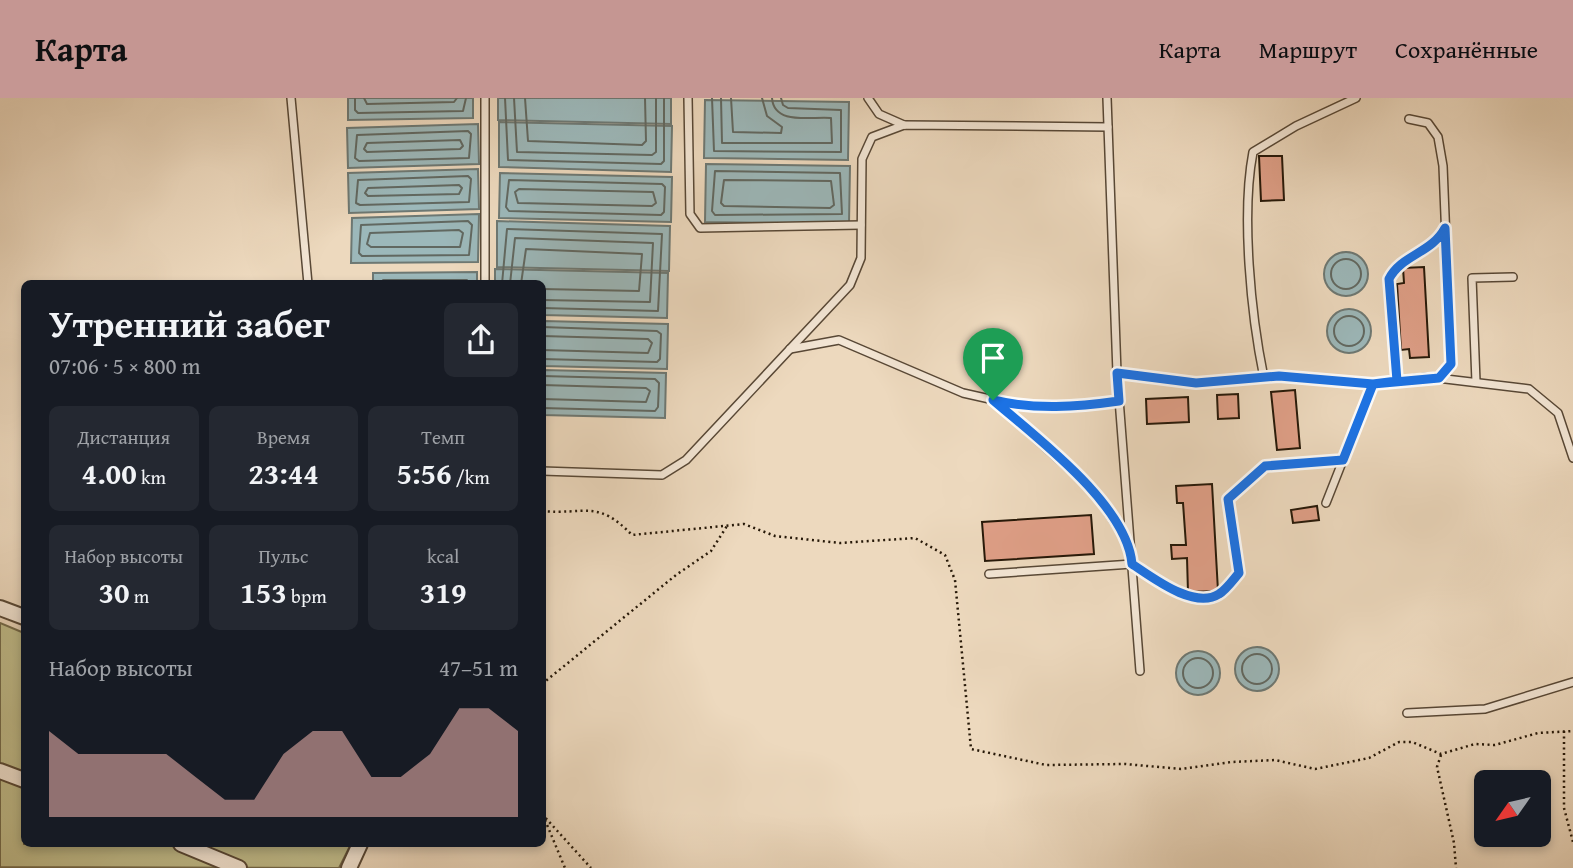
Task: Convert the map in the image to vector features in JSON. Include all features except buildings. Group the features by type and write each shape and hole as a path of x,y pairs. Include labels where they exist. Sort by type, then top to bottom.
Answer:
{"street":[{"path":"0,608 21,616"},
{"path":"0,771 21,779"},
{"path":"188,847 239,868"},
{"path":"349,868 359,847"}],"lane":[{"path":"291,98 308,280"},
{"path":"485,98 485,280"},
{"path":"688,98 690,214 700,228 861,225"},
{"path":"868,98 879,114 904,125"},
{"path":"1107,98 1117,373 1140,671"},
{"path":"1264,377 1255,332 1247,183 1253,152 1296,127 1356,98"},
{"path":"1409,119 1428,123 1438,137 1451,364 1439,378"},
{"path":"546,471 662,475 686,460 850,285 861,258 862,159 872,137 904,125 1108,127"},
{"path":"1397,381 1389,279 1395,267 1424,252 1445,228"},
{"path":"1476,382 1472,278 1513,277"},
{"path":"789,350 839,340 951,388 1012,404 1074,407 1119,401"},
{"path":"1117,373 1196,383 1264,377 1373,384 1439,378 1529,389 1558,413 1573,458"},
{"path":"1326,503 1373,384"},
{"path":"993,400 1093,490 1130,546"},
{"path":"989,574 1132,564 1174,591 1205,599 1220,594 1239,573 1228,499 1265,466 1343,460"},
{"path":"1407,713 1485,709 1573,682"}],"path":[{"path":"546,511 590,509 616,519 632,535 744,524 775,536 840,542 915,538 945,555 955,580 971,749 1045,765 1125,764 1181,769 1231,762 1275,760 1315,769 1369,758 1399,742 1412,742 1441,754 1475,744 1495,746 1538,733 1573,731"},
{"path":"546,681 676,575 711,551 727,526"},
{"path":"1564,731 1564,808 1573,842"},
{"path":"1441,754 1437,767 1454,843 1456,868"},
{"path":"546,818 591,868"},
{"path":"546,823 565,868"}],"shaded area":[{"path":"0,623 21,632 21,847 350,847 339,868 0,867"}],"water":[{"path":"348,98 473,98 473,118 348,120"},
{"path":"498,98 671,98 671,124 498,120"},
{"path":"705,100 849,102 848,160 704,158"},
{"path":"499,122 672,126 671,172 499,167"},
{"path":"478,124 479,164 348,168 347,128"},
{"path":"706,164 850,166 849,224 705,222"},
{"path":"478,169 479,209 349,213 348,173"},
{"path":"500,173 672,177 671,222 499,218"},
{"path":"479,214 478,262 351,263 352,218"},
{"path":"497,221 670,226 669,271 497,267"},
{"path":"1346,252 1362,258 1368,274 1362,290 1346,296 1330,290 1324,274 1330,258"},
{"path":"495,269 668,273 667,318 546,315 546,280 495,280"},
{"path":"477,272 477,280 373,280 373,273"},
{"path":"1349,309 1365,315 1371,331 1365,347 1349,353 1333,347 1327,331 1333,315"},
{"path":"546,321 668,324 667,369 546,366"},
{"path":"546,370 666,373 665,418 546,415"},
{"path":"1257,647 1273,653 1279,669 1273,685 1257,691 1241,685 1235,669 1241,653"},
{"path":"1198,651 1214,657 1220,673 1214,689 1198,695 1182,689 1176,673 1182,657"}],"route":[{"path":"993,400 1012,404 1074,407 1119,401 1117,373 1196,383 1279,376 1373,384 1439,378 1451,364 1445,228 1441,236 1424,252 1395,267 1389,279 1397,381 1373,384 1343,460 1265,466 1228,499 1239,573 1220,594 1205,599 1174,591 1132,564 1130,546 1093,490 1054,452 993,400"}]}
